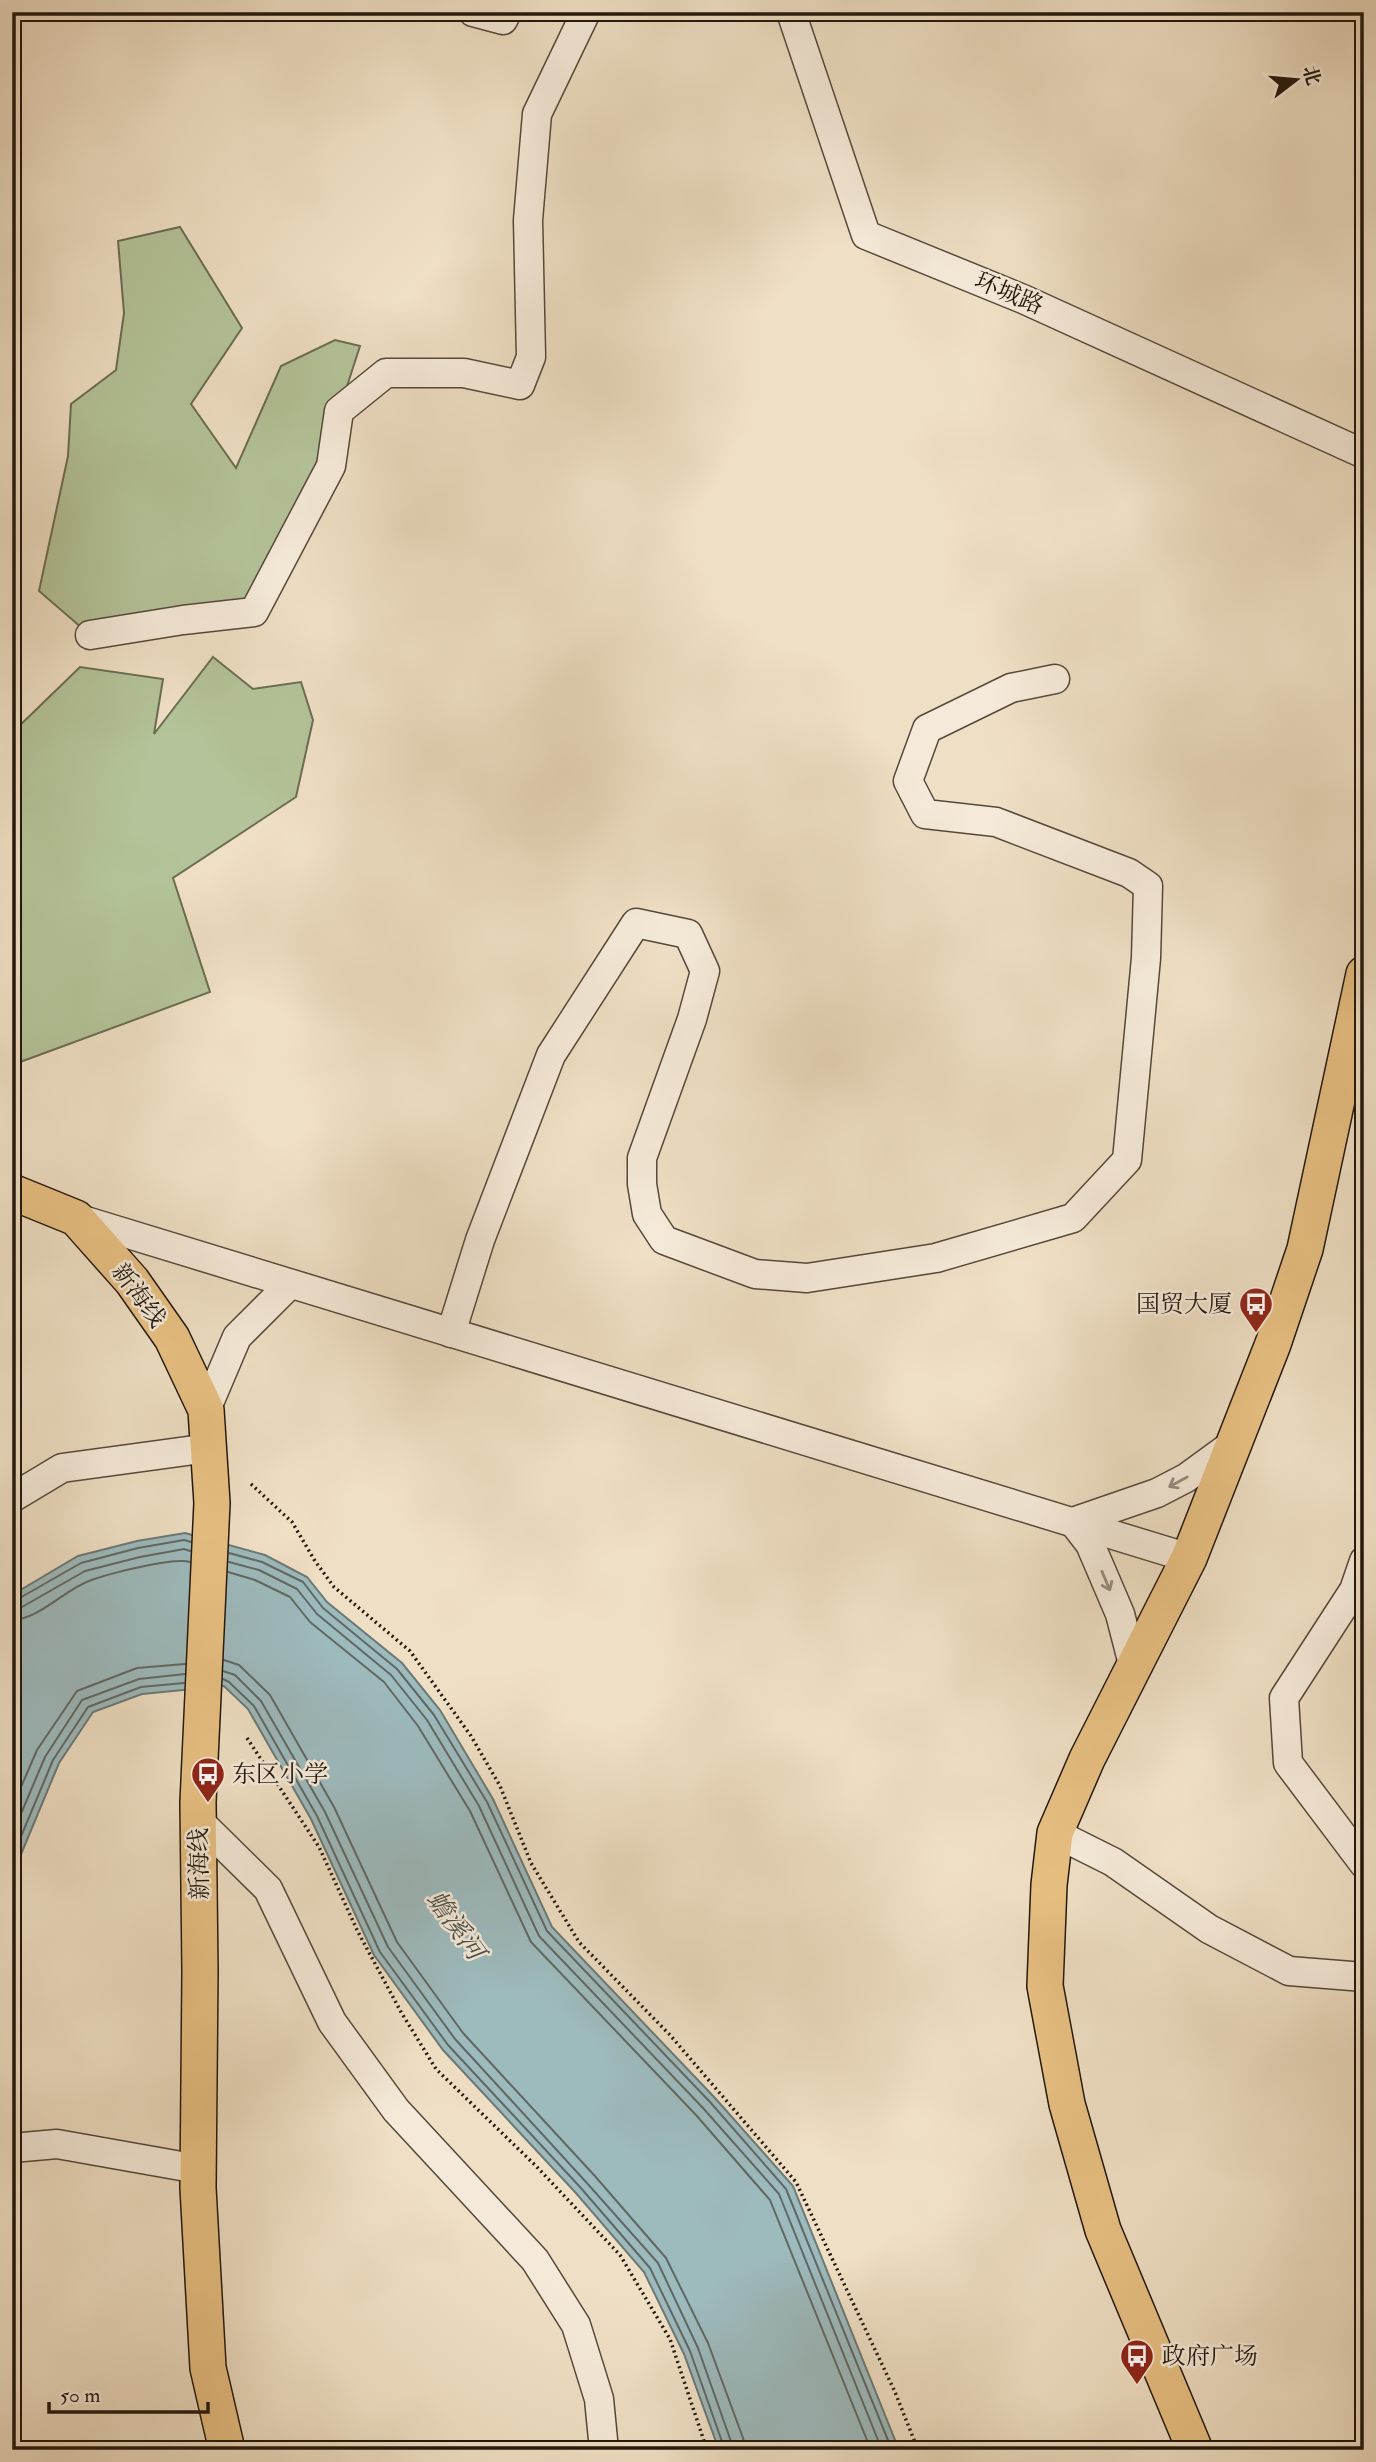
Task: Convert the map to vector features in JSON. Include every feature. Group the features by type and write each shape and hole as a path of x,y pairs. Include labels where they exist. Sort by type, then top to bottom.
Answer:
{"main road":[{"path":"1198,2442 1103,2230 1067,2104 1045,1986 1049,1885 1055,1833 1087,1759 1189,1558 1273,1344 1305,1249 1364,974"},
{"name":"新海线","path":"12,1192 76,1218 132,1281 172,1338 206,1410 212,1503 199,1745 198,2169 208,2368 227,2450"}],"street":[{"path":"473,12 503,20 507,12"},
{"path":"90,635 254,612 331,466 339,411 386,373 464,373 520,385 531,357 528,220 537,114 586,12"},
{"name":"环城路","path":"791,12 866,235 1023,299 1364,454"},
{"path":"451,1333 480,1240 551,1055 636,923 688,934 705,971 692,1019 642,1158 642,1184 647,1214 664,1240 755,1274 807,1278 936,1258 1073,1218 1127,1160 1146,958 1148,886 1129,873 996,822 925,814 908,781 927,729 1011,688 1055,679"},
{"path":"76,1218 1189,1558"},
{"path":"206,1410 237,1337 290,1284"},
{"path":"1073,1522 1157,1493 1186,1478 1234,1443"},
{"path":"12,1498 62,1468 209,1448"},
{"path":"1073,1522 1090,1544 1115,1602 1134,1668"},
{"path":"1364,1561 1354,1590 1284,1698 1289,1763 1364,1864"},
{"path":"199,1821 268,1889 332,2022 396,2110 535,2260 576,2325 599,2399 604,2450"},
{"path":"1055,1833 1113,1862 1209,1929 1289,1970 1364,1977"},
{"path":"12,2148 57,2144 198,2169"}],"path":[{"path":"251,1484 292,1522 315,1562 334,1587 410,1651 426,1673 471,1736 500,1786 531,1863 579,1942 670,2035 796,2182 895,2392 918,2450"},
{"path":"247,1738 319,1847 358,1932 401,2012 436,2068 536,2166 620,2255 670,2339 707,2450"}],"green space":[{"path":"180,227 242,328 191,404 236,468 281,366 335,340 360,346 339,411 254,612 90,635 39,591 68,456 71,404 116,370 124,313 118,241"},
{"path":"213,657 253,689 301,682 313,720 296,797 173,878 210,992 12,1065 12,733 80,667 163,679 154,734"}],"water":[{"name":"蟾溪河","path":"185,1533 265,1555 307,1577 327,1602 402,1663 440,1710 493,1799 552,1927 715,2098 793,2186 899,2450 719,2450 684,2354 644,2272 575,2192 443,2050 374,1955 311,1819 248,1709 224,1686 142,1694 93,1712 59,1763 12,1876 12,1595 78,1556 137,1541"}],"place":[{"name":"国贸大厦","path":"1256,1334"},
{"name":"东区小学","path":"208,1804"},
{"name":"政府广场","path":"1137,2386"}]}
